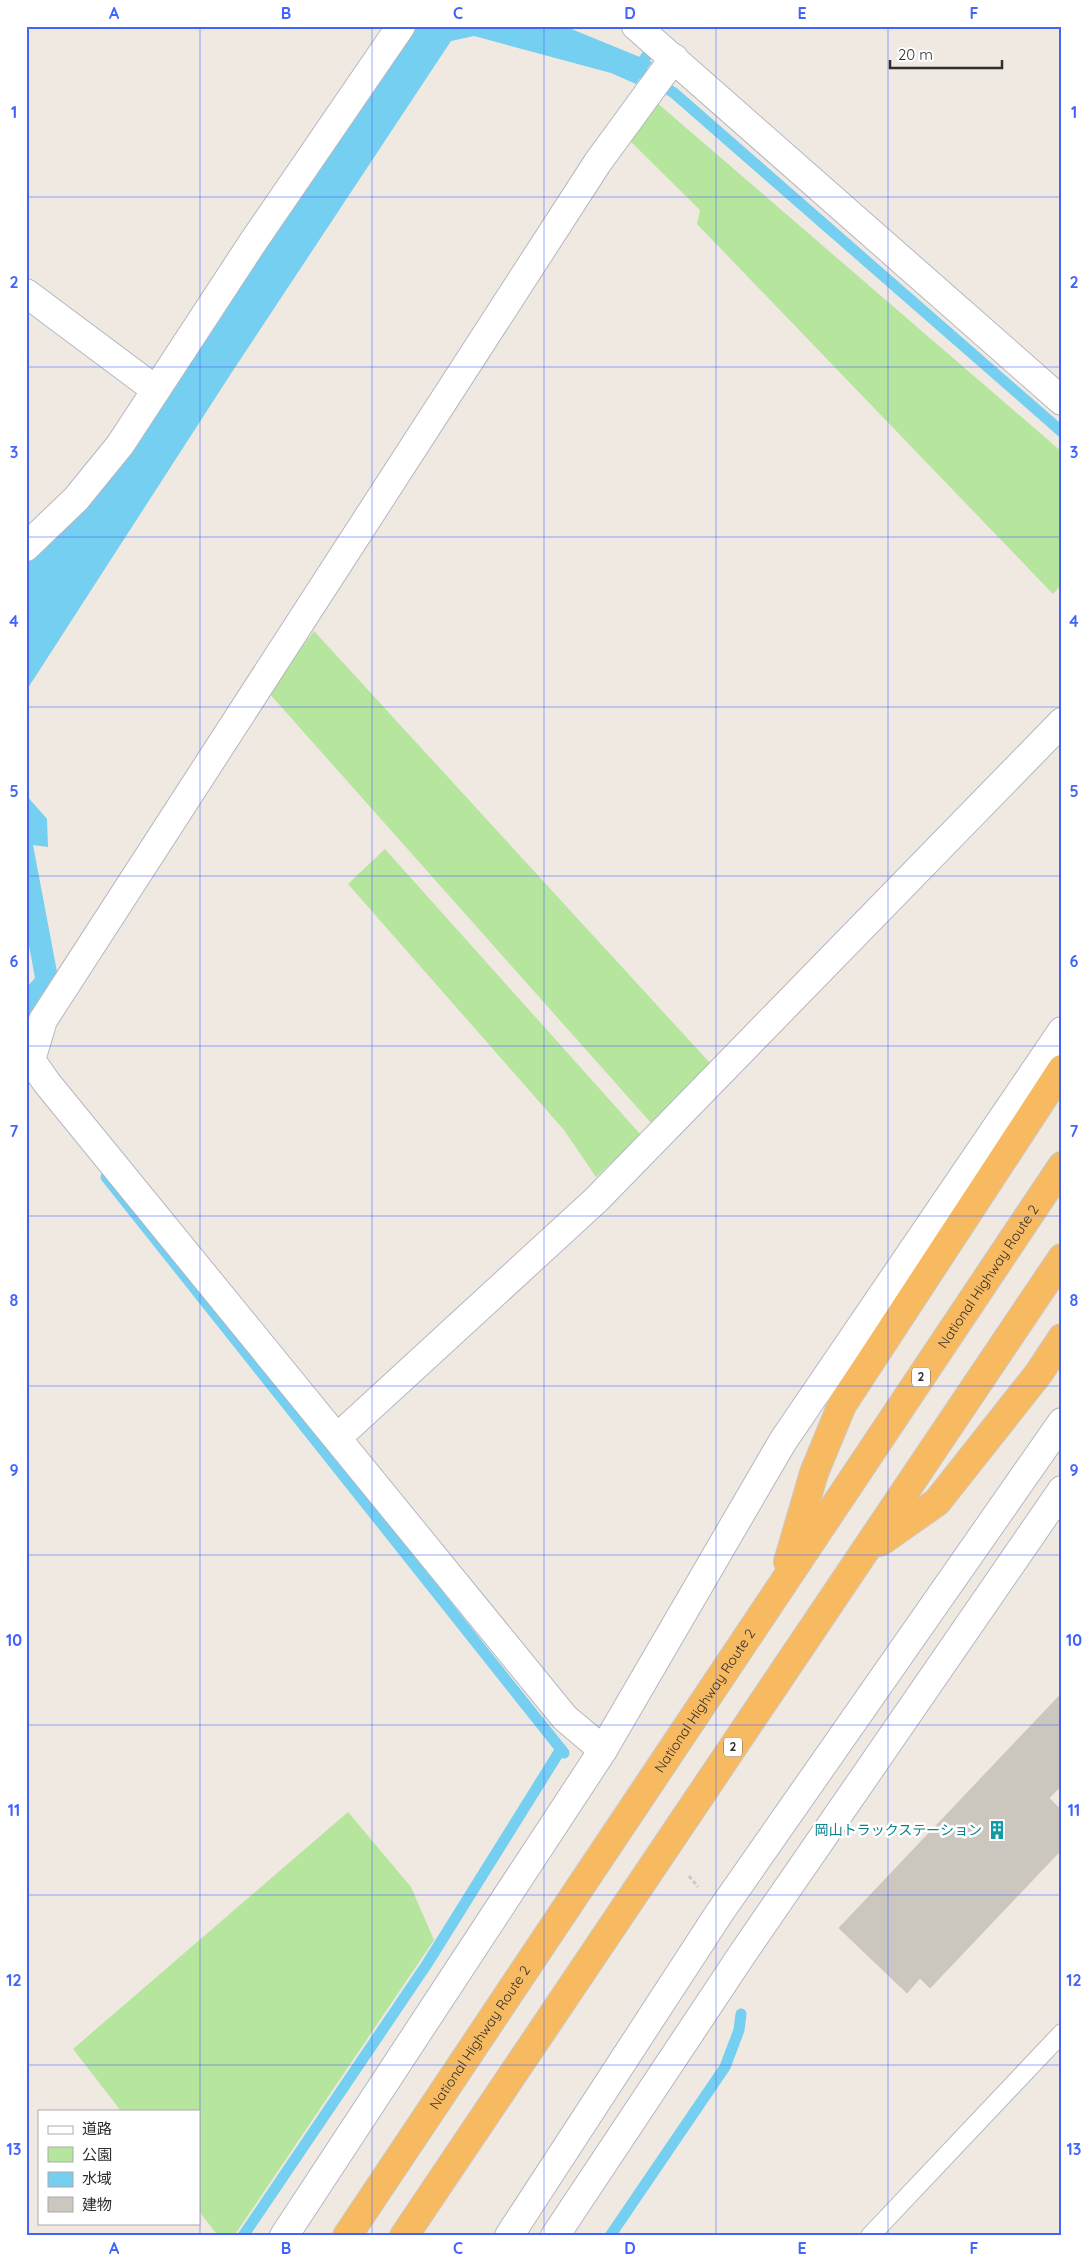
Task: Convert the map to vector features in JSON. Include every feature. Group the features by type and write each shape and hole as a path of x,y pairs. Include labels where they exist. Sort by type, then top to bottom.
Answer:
{"highway":[{"path":"780,1588 814,1473 842,1405 1062,1069"},
{"name":"National Highway Route 2","path":"347,2236 1062,1166"},
{"name":"2","path":"404,2236 602,1938 866,1551 1062,1258"},
{"path":"866,1551 937,1502 1039,1373 1062,1338"}],"street":[{"path":"26,547 76,499 120,445 253,242 401,26"},
{"path":"636,26 670,64 1062,402"},
{"path":"602,1750 566,1718 338,1437 28,1061 43,1020 598,162 670,64"},
{"path":"26,292 156,390"},
{"path":"338,1437 596,1200 1062,722"},
{"path":"284,2236 602,1750 783,1441 1062,1030"},
{"path":"509,2236 720,1912 1062,1422"},
{"path":"556,2236 743,1953 1062,1490"}],"lane":[{"path":"870,2236 1062,2034"}],"green space":[{"path":"655,101 1062,452 1062,584 1053,594 697,224 700,210 628,139"},
{"path":"314,631 710,1063 652,1124 268,692"},
{"path":"385,849 641,1135 596,1177 564,1130 348,884"},
{"path":"348,1812 411,1887 434,1940 234,2236 218,2236 200,2212 200,2110 120,2110 73,2049"}],"water":[{"path":"408,26 564,26 652,62 636,84 611,73 474,36 451,41 232,372 26,691 26,560 34,554"},
{"path":"26,795 47,819 48,847 33,845 58,977 26,1019 26,988 35,978 26,929"}],"building":[{"name":"岡山トラックステーション","path":"1062,1693 1062,1785 1049,1798 1062,1811 1062,1849 930,1988 920,1978 907,1993 839,1928"}],"waterway":[{"path":"637,70 652,48"},
{"path":"631,66 674,93 1062,432"},
{"path":"106,1177 564,1753"},
{"path":"243,2236 427,1964 561,1749"},
{"path":"610,2236 725,2067 739,2030 741,2014"}],"place":[{"name":"岡山トラックステーション","path":"997,1830"}]}
